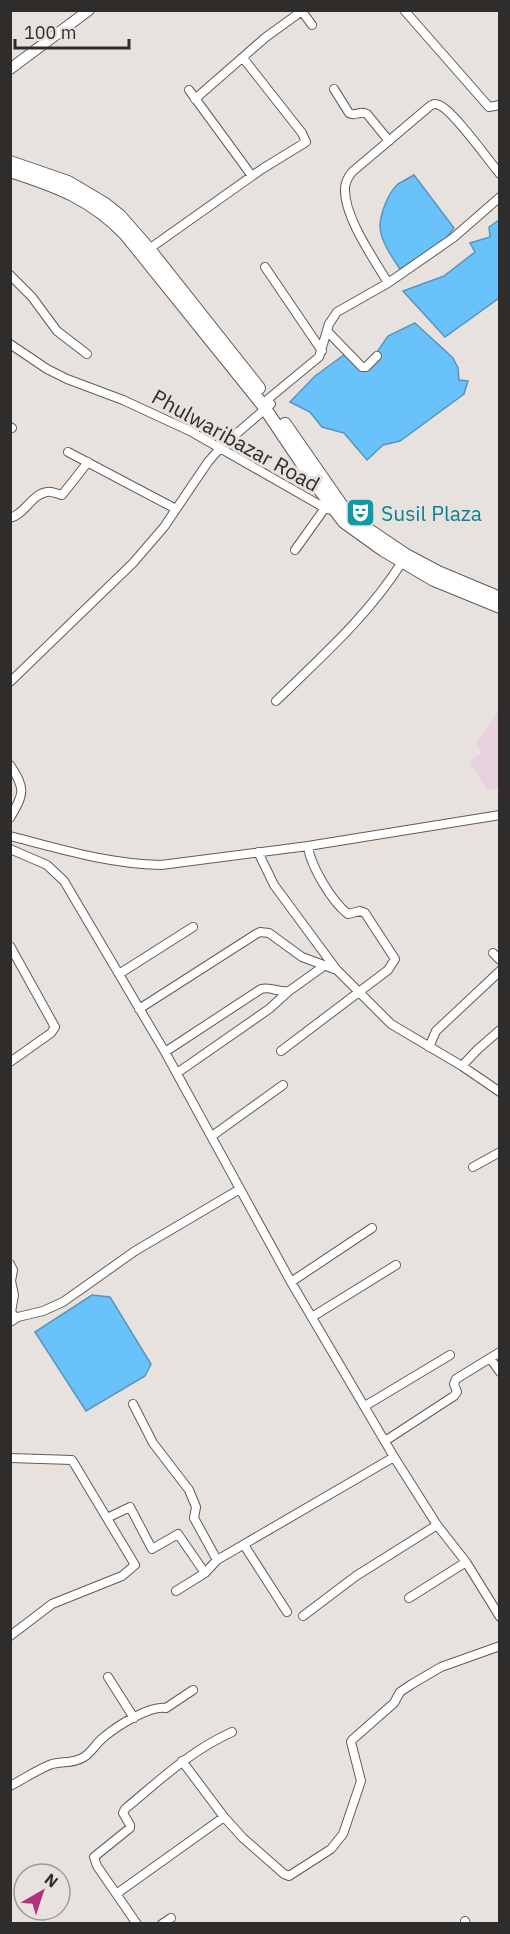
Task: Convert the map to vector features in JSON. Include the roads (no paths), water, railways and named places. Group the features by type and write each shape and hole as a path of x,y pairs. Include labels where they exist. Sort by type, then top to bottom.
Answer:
{"highway":[{"path":"10,162 68,182 89,193 120,216 149,249 350,516 406,555 438,572 500,598"},
{"path":"10,171 65,190 100,211 126,235 213,336"},
{"path":"266,404 330,510 360,535 402,562 434,580 500,607"}],"main road":[{"path":"10,69 89,10"}],"street":[{"path":"404,10 489,107 500,105"},
{"path":"195,99 243,58 304,12 312,25"},
{"path":"149,249 252,176 306,142 302,133 243,58"},
{"path":"334,89 349,113 366,113 389,141"},
{"path":"189,90 252,176"},
{"path":"388,283 353,218 347,202 345,186 352,172 430,106 438,104 453,117 500,174"},
{"path":"10,682 154,540 220,447 290,380 315,363 322,351 332,318 337,312 388,283 453,238 500,196"},
{"path":"265,267 322,351"},
{"path":"10,275 32,297 57,331 87,354"},
{"path":"327,331 362,367 366,367 377,356"},
{"name":"Phulwaribazar Road","path":"10,344 47,369 134,405 220,447 330,510 350,516"},
{"path":"68,452 176,509"},
{"path":"10,518 16,516 41,494 51,492 62,495 88,462"},
{"path":"294,550 330,510"},
{"path":"276,701 356,623 381,593 402,562"},
{"path":"10,765 20,781 22,792 20,801 10,818"},
{"path":"10,836 101,859 139,865 161,865 308,846 500,815"},
{"path":"281,1051 359,992 391,966 395,959 365,914 360,910 348,914 340,907 314,867 308,846"},
{"path":"10,849 47,865 59,875 165,1052 291,1282 394,1457 437,1525 466,1562 500,1617"},
{"path":"258,852 274,885 337,970 391,1024 462,1066 500,1092"},
{"path":"118,974 193,927"},
{"path":"139,1009 260,932 274,936 302,957 337,970"},
{"path":"10,946 55,1027 51,1033 10,1062"},
{"path":"177,1073 269,1009 289,991 324,966"},
{"path":"429,1047 436,1031 500,971"},
{"path":"165,1052 261,989 266,987 284,992 289,991"},
{"path":"462,1066 500,1030"},
{"path":"212,1136 284,1085"},
{"path":"474,1167 500,1152"},
{"path":"10,1264 13,1270 11,1281 14,1295 11,1312 13,1318 43,1311 63,1302 135,1251 240,1189"},
{"path":"291,1282 372,1228"},
{"path":"312,1317 396,1265"},
{"path":"385,1441 454,1396 457,1392 454,1384 456,1379 500,1352"},
{"path":"365,1407 450,1355"},
{"path":"490,1358 500,1372"},
{"path":"133,1404 153,1443 194,1499 196,1507 194,1518 217,1560"},
{"path":"176,1591 205,1573 217,1560 394,1457"},
{"path":"10,1458 72,1460 135,1565 122,1576 52,1604 10,1636"},
{"path":"107,1518 130,1507 152,1549 178,1534 205,1573"},
{"path":"303,1616 356,1576 437,1525"},
{"path":"244,1545 287,1612"},
{"path":"409,1598 466,1562"},
{"path":"182,1761 224,1817 243,1838 289,1876 331,1849 343,1834 361,1781 352,1740 394,1703 398,1694 412,1684 441,1667 500,1646"},
{"path":"108,1677 134,1718"},
{"path":"10,1786 50,1765 79,1760 88,1755 106,1735 134,1718 159,1707 166,1708 193,1690"},
{"path":"137,1923 97,1866 94,1857 130,1828 123,1813 125,1809 182,1761 232,1732"},
{"path":"118,1893 224,1817"},
{"path":"162,1923 171,1918"}],"water":[{"path":"414,175 454,228 443,242 400,269 385,244 380,222 385,204 394,188"},
{"path":"499,220 499,298 445,337 403,291 444,276 475,252 470,243 490,237 489,227"},
{"path":"415,323 453,358 458,368 459,380 468,381 464,394 400,441 383,445 367,460 344,433 322,427 310,412 290,402 315,376 348,352 362,367 373,358 388,336"},
{"path":"92,1295 110,1297 151,1364 145,1376 86,1411 35,1332"}],"place":[{"name":"Susil Plaza","path":"360,513"}]}
